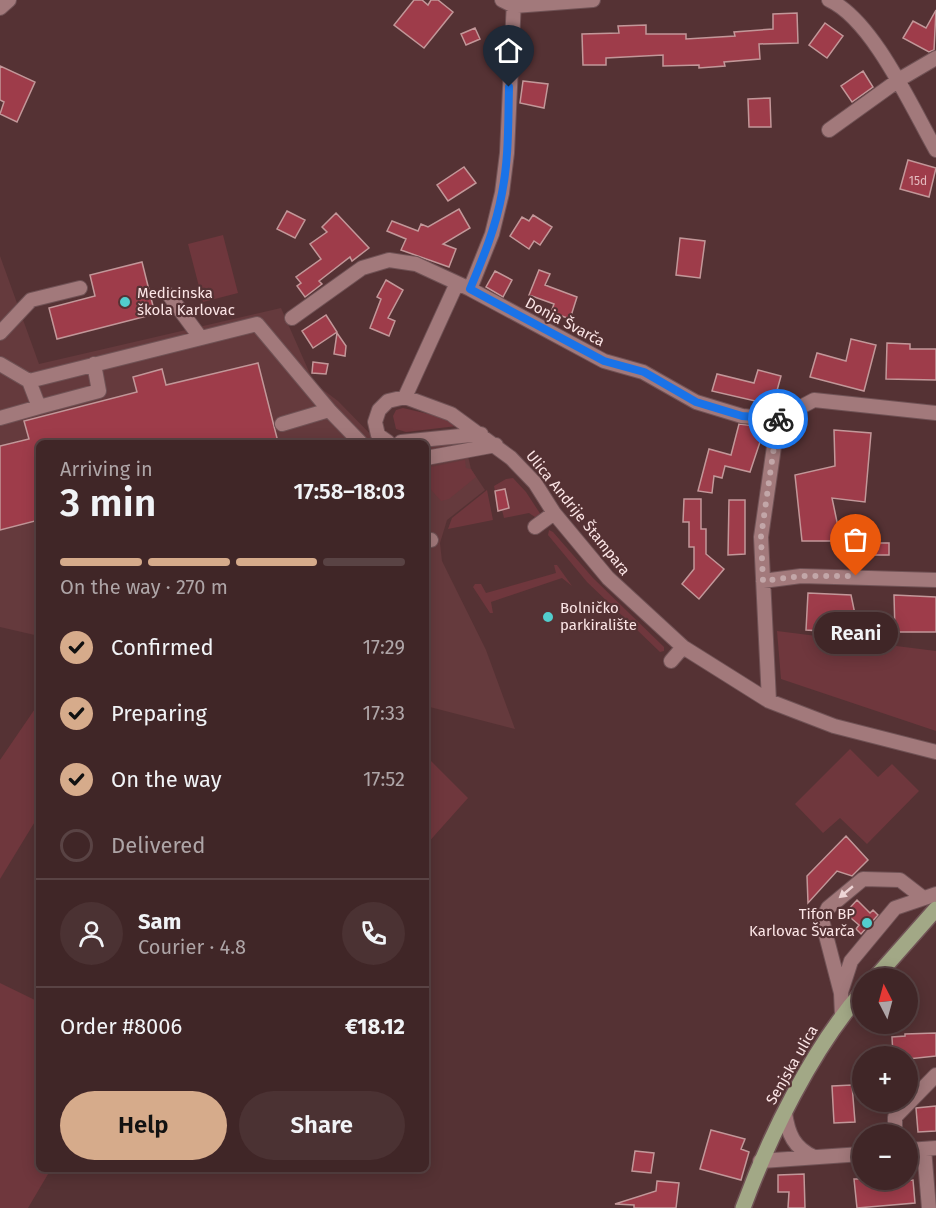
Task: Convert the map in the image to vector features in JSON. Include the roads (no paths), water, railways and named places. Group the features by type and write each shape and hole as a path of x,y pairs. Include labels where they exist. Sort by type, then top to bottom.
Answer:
{"main road":[{"path":"884,968 936,909"},
{"name":"Senjska ulica","path":"743,1208 760,1161 842,1015 852,1004"}],"street":[{"path":"0,8 9,0"},
{"path":"385,440 378,435 375,422 379,410 388,401 405,398 492,234 502,194 507,153 510,2 593,0"},
{"path":"829,0 845,7 900,80 936,150"},
{"path":"829,130 936,57"},
{"name":"Donja Švarča","path":"292,318 362,268 389,260 416,264 464,286 604,361 644,372 696,402 742,416 778,419"},
{"path":"0,333 31,300 80,288"},
{"path":"169,295 200,337"},
{"path":"29,381 257,324 329,410 358,440"},
{"path":"0,364 29,381 39,407"},
{"path":"0,418 99,391 94,364"},
{"name":"Ulica Andrije Štampara","path":"405,398 451,414 496,445 535,483 554,513 608,578 683,647 769,701 834,726 936,752"},
{"path":"769,701 761,537 778,419 814,400 936,413"},
{"path":"282,423 329,410"},
{"path":"421,440 480,434"},
{"path":"429,457 496,445"},
{"path":"535,527 554,513"},
{"path":"763,581 801,576 936,580"},
{"path":"671,661 683,647"},
{"path":"842,1015 841,993 822,920 828,908 863,879 900,880 922,897"},
{"path":"841,993 851,961 895,908 936,894"},
{"path":"896,1124 896,1117 936,1075"},
{"path":"786,1113 787,1128 793,1141 802,1151 814,1157"},
{"path":"929,1208 930,1149"},
{"path":"760,1161 852,1155"}],"place":[{"name":"Medicinska škola Karlovac","path":"125,302"},
{"name":"Reani","path":"856,576"},
{"name":"Bolničko parkiralište","path":"548,617"},
{"name":"Tifon BP Karlovac Švarča","path":"867,923"}]}
